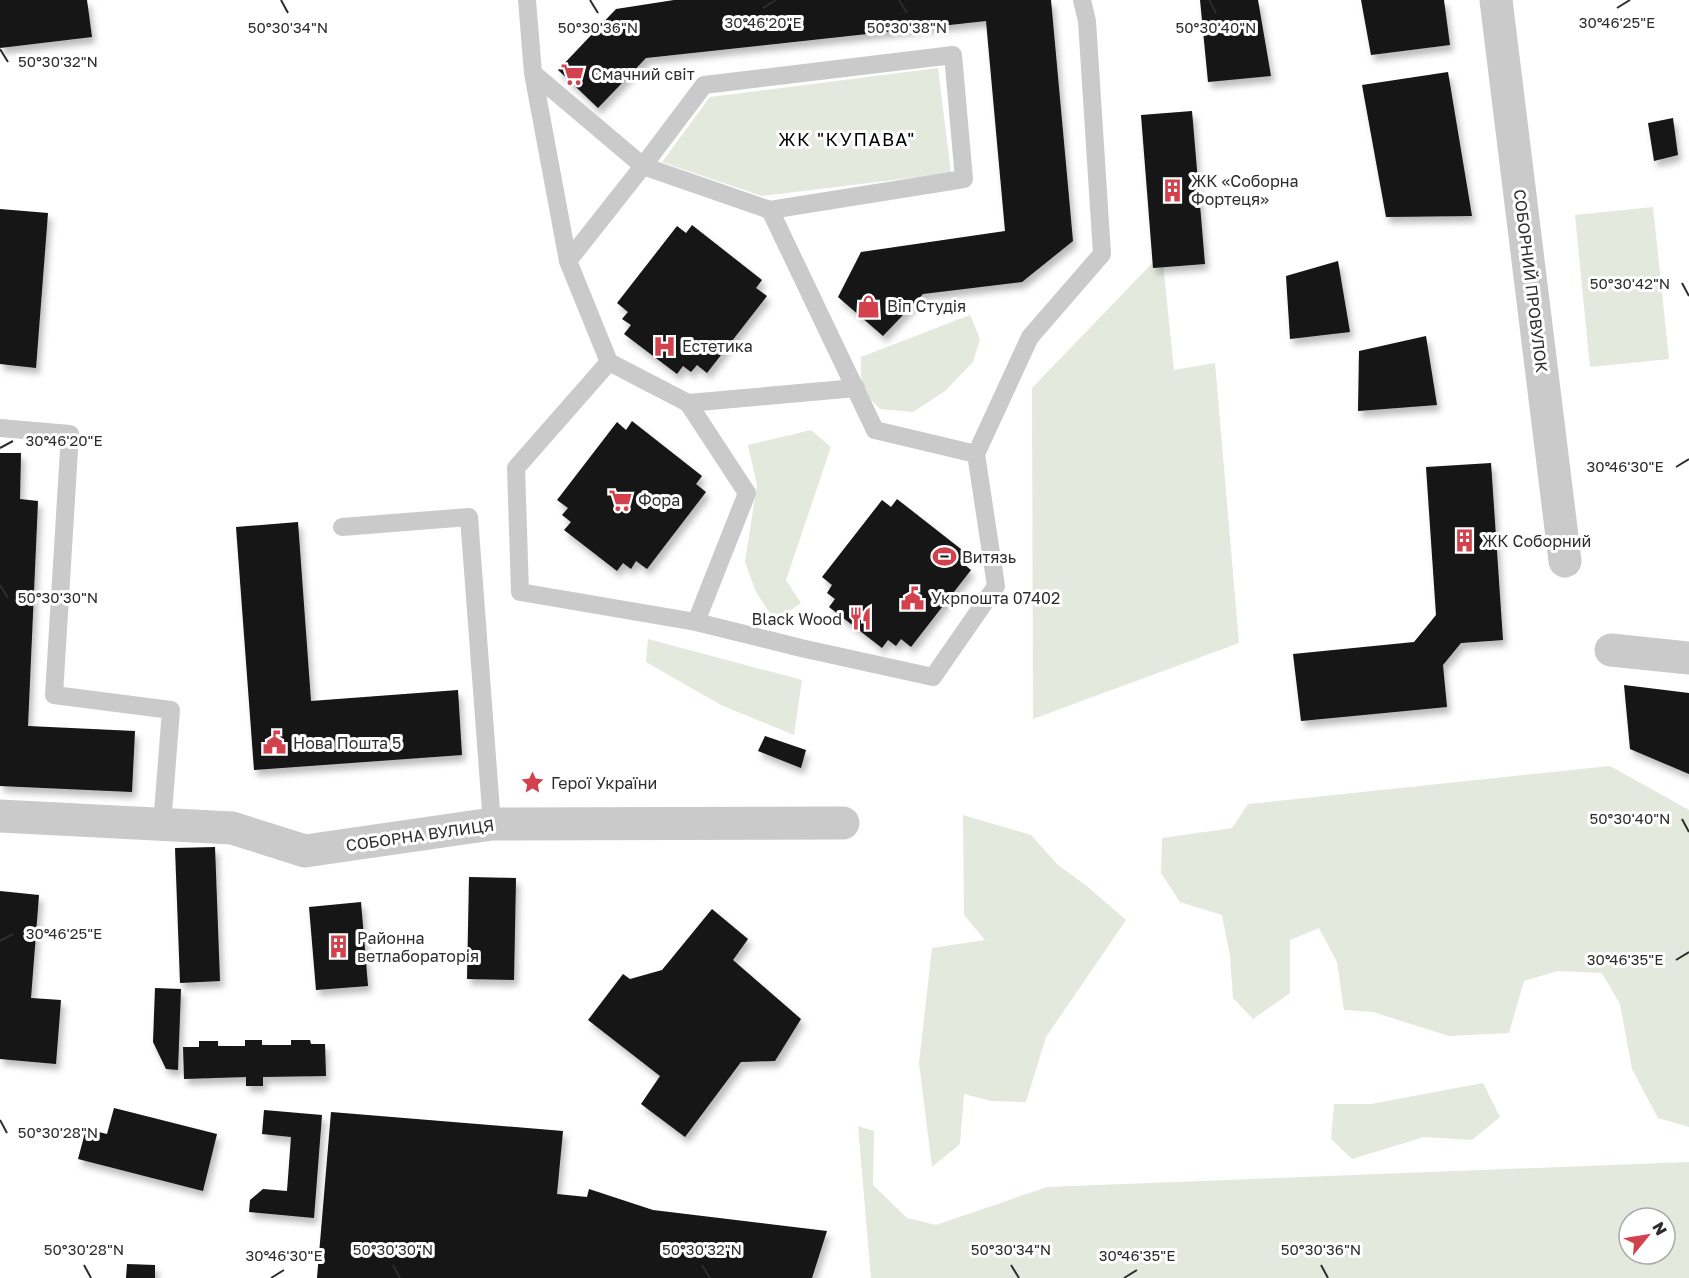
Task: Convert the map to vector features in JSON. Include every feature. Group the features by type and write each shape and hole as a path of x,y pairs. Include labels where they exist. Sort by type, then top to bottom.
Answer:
{"street":[{"name":"СОБОРНИЙ ПРОВУЛОК","path":"1496,0 1566,561"},
{"path":"1611,650 1689,658"},
{"name":"СОБОРНА ВУЛИЦЯ","path":"0,816 232,828 305,851 492,825 843,823"}],"lane":[{"path":"527,0 534,73 568,261 609,362 688,403 747,493 696,622"},
{"path":"609,362 516,468 520,592 696,622 933,677 996,586 976,454 1030,337 1102,254 1087,21 1082,0"},
{"path":"534,73 643,166 770,210 964,179 953,55 704,85 643,166 568,261"},
{"path":"770,210 875,430 976,454"},
{"path":"688,403 856,388"},
{"path":"0,428 70,434 54,695 171,710 162,825"},
{"path":"342,527 469,517 492,825"}],"shaded area":[{"path":"938,68 951,173 762,196 662,162 710,97"},
{"path":"1653,207 1669,359 1590,367 1575,215"},
{"path":"1162,253 1174,370 1215,363 1239,643 1033,719 1032,388"},
{"path":"970,315 980,339 973,362 945,391 913,412 880,409 861,390 861,357"},
{"path":"811,430 831,447 786,580 801,603 775,621 756,592 745,562 757,485 748,445"},
{"path":"648,639 802,680 794,735 721,705 646,662"},
{"path":"1610,766 1689,810 1689,1127 1658,1118 1632,1069 1620,1004 1602,973 1557,971 1524,981 1509,1033 1449,1036 1373,1012 1344,1010 1337,962 1319,928 1290,940 1290,993 1253,1019 1233,998 1230,956 1222,915 1180,902 1161,873 1162,838 1232,828 1248,804"},
{"path":"963,815 1031,835 1057,864 1126,920 1046,1037 1026,1102 991,1101 964,1094 960,1144 932,1167 919,1063 932,948 985,940 964,915"},
{"path":"1483,1083 1500,1117 1472,1140 1424,1137 1352,1159 1331,1139 1334,1104 1371,1104"},
{"path":"858,1126 874,1131 873,1185 907,1218 936,1225 1047,1187 1689,1162 1689,1278 871,1278"}],"building":[{"path":"0,0 87,0 92,37 0,48"},
{"path":"674,0 1051,0 1073,241 1022,282 923,294 883,336 838,297 861,252 1005,231 986,21 646,58 598,108 558,70 616,9"},
{"path":"1200,0 1258,0 1271,76 1208,82"},
{"path":"1361,0 1444,0 1450,45 1371,55"},
{"path":"1448,72 1472,216 1386,217 1362,85"},
{"name":"ЖК «Соборна Фортеця»","path":"1192,111 1205,264 1153,268 1141,115"},
{"path":"1673,118 1678,155 1654,161 1648,123"},
{"path":"0,209 48,213 36,368 0,364"},
{"path":"692,225 762,280 756,288 767,296 707,373 697,365 691,372 683,366 677,374 624,334 631,325 622,319 628,312 617,303 677,226 686,233"},
{"path":"1338,261 1350,332 1290,339 1286,276"},
{"path":"1426,336 1437,405 1358,411 1359,351"},
{"path":"632,421 702,476 696,484 706,492 647,569 636,561 631,569 623,563 617,571 564,530 571,522 562,515 568,508 557,500 617,422 626,430"},
{"path":"0,453 21,453 20,499 38,501 28,726 135,731 132,792 0,786"},
{"name":"ЖК Соборний","path":"1491,463 1503,640 1461,643 1443,665 1447,707 1301,721 1293,654 1414,642 1436,615 1426,467"},
{"path":"897,499 966,553 960,561 971,570 911,647 901,639 896,646 888,640 882,648 829,607 835,599 827,593 832,585 822,577 882,500 891,507"},
{"path":"298,522 311,701 458,690 462,755 254,770 236,527"},
{"path":"1624,685 1689,693 1689,774 1630,749"},
{"path":"765,736 806,750 801,768 758,751"},
{"path":"215,847 220,981 180,983 175,848"},
{"path":"469,877 516,878 514,980 467,979"},
{"path":"0,891 39,895 31,998 61,1000 56,1064 0,1059"},
{"name":"Районна ветлабораторія","path":"361,902 368,986 316,990 309,907"},
{"path":"712,909 748,939 733,960 801,1019 775,1061 741,1062 685,1137 641,1104 660,1076 588,1020 623,974 630,979 662,970"},
{"path":"155,988 181,989 178,1070 166,1069 153,1042"},
{"path":"245,1040 262,1040 262,1045 291,1045 291,1040 310,1040 311,1044 325,1044 326,1076 263,1077 263,1086 246,1086 246,1077 184,1079 183,1047 199,1047 199,1041 218,1041 218,1046 245,1046"},
{"path":"114,1108 217,1134 203,1191 78,1159 86,1129 107,1134"},
{"path":"264,1110 322,1115 314,1218 249,1212 250,1200 263,1189 287,1191 291,1137 262,1134"},
{"path":"331,1112 563,1131 557,1194 587,1197 589,1189 653,1210 827,1231 812,1278 317,1278"},
{"path":"127,1264 155,1265 155,1278 126,1278"}],"place":[{"name":"Смачний світ","path":"573,74"},
{"name":"ЖК «Соборна Фортеця»","path":"1173,190"},
{"name":"Віп Студія","path":"869,306"},
{"name":"Естетика","path":"664,346"},
{"name":"Фора","path":"620,500"},
{"name":"ЖК Соборний","path":"1464,541"},
{"name":"Витязь","path":"944,557"},
{"name":"Укрпошта 07402","path":"913,598"},
{"name":"Black Wood","path":"860,619"},
{"name":"Нова Пошта 5","path":"275,743"},
{"name":"Герої України","path":"533,783"},
{"name":"Районна ветлабораторія","path":"339,947"}],"district":[{"name":"ЖК \"КУПАВА\"","path":"847,140"}]}
